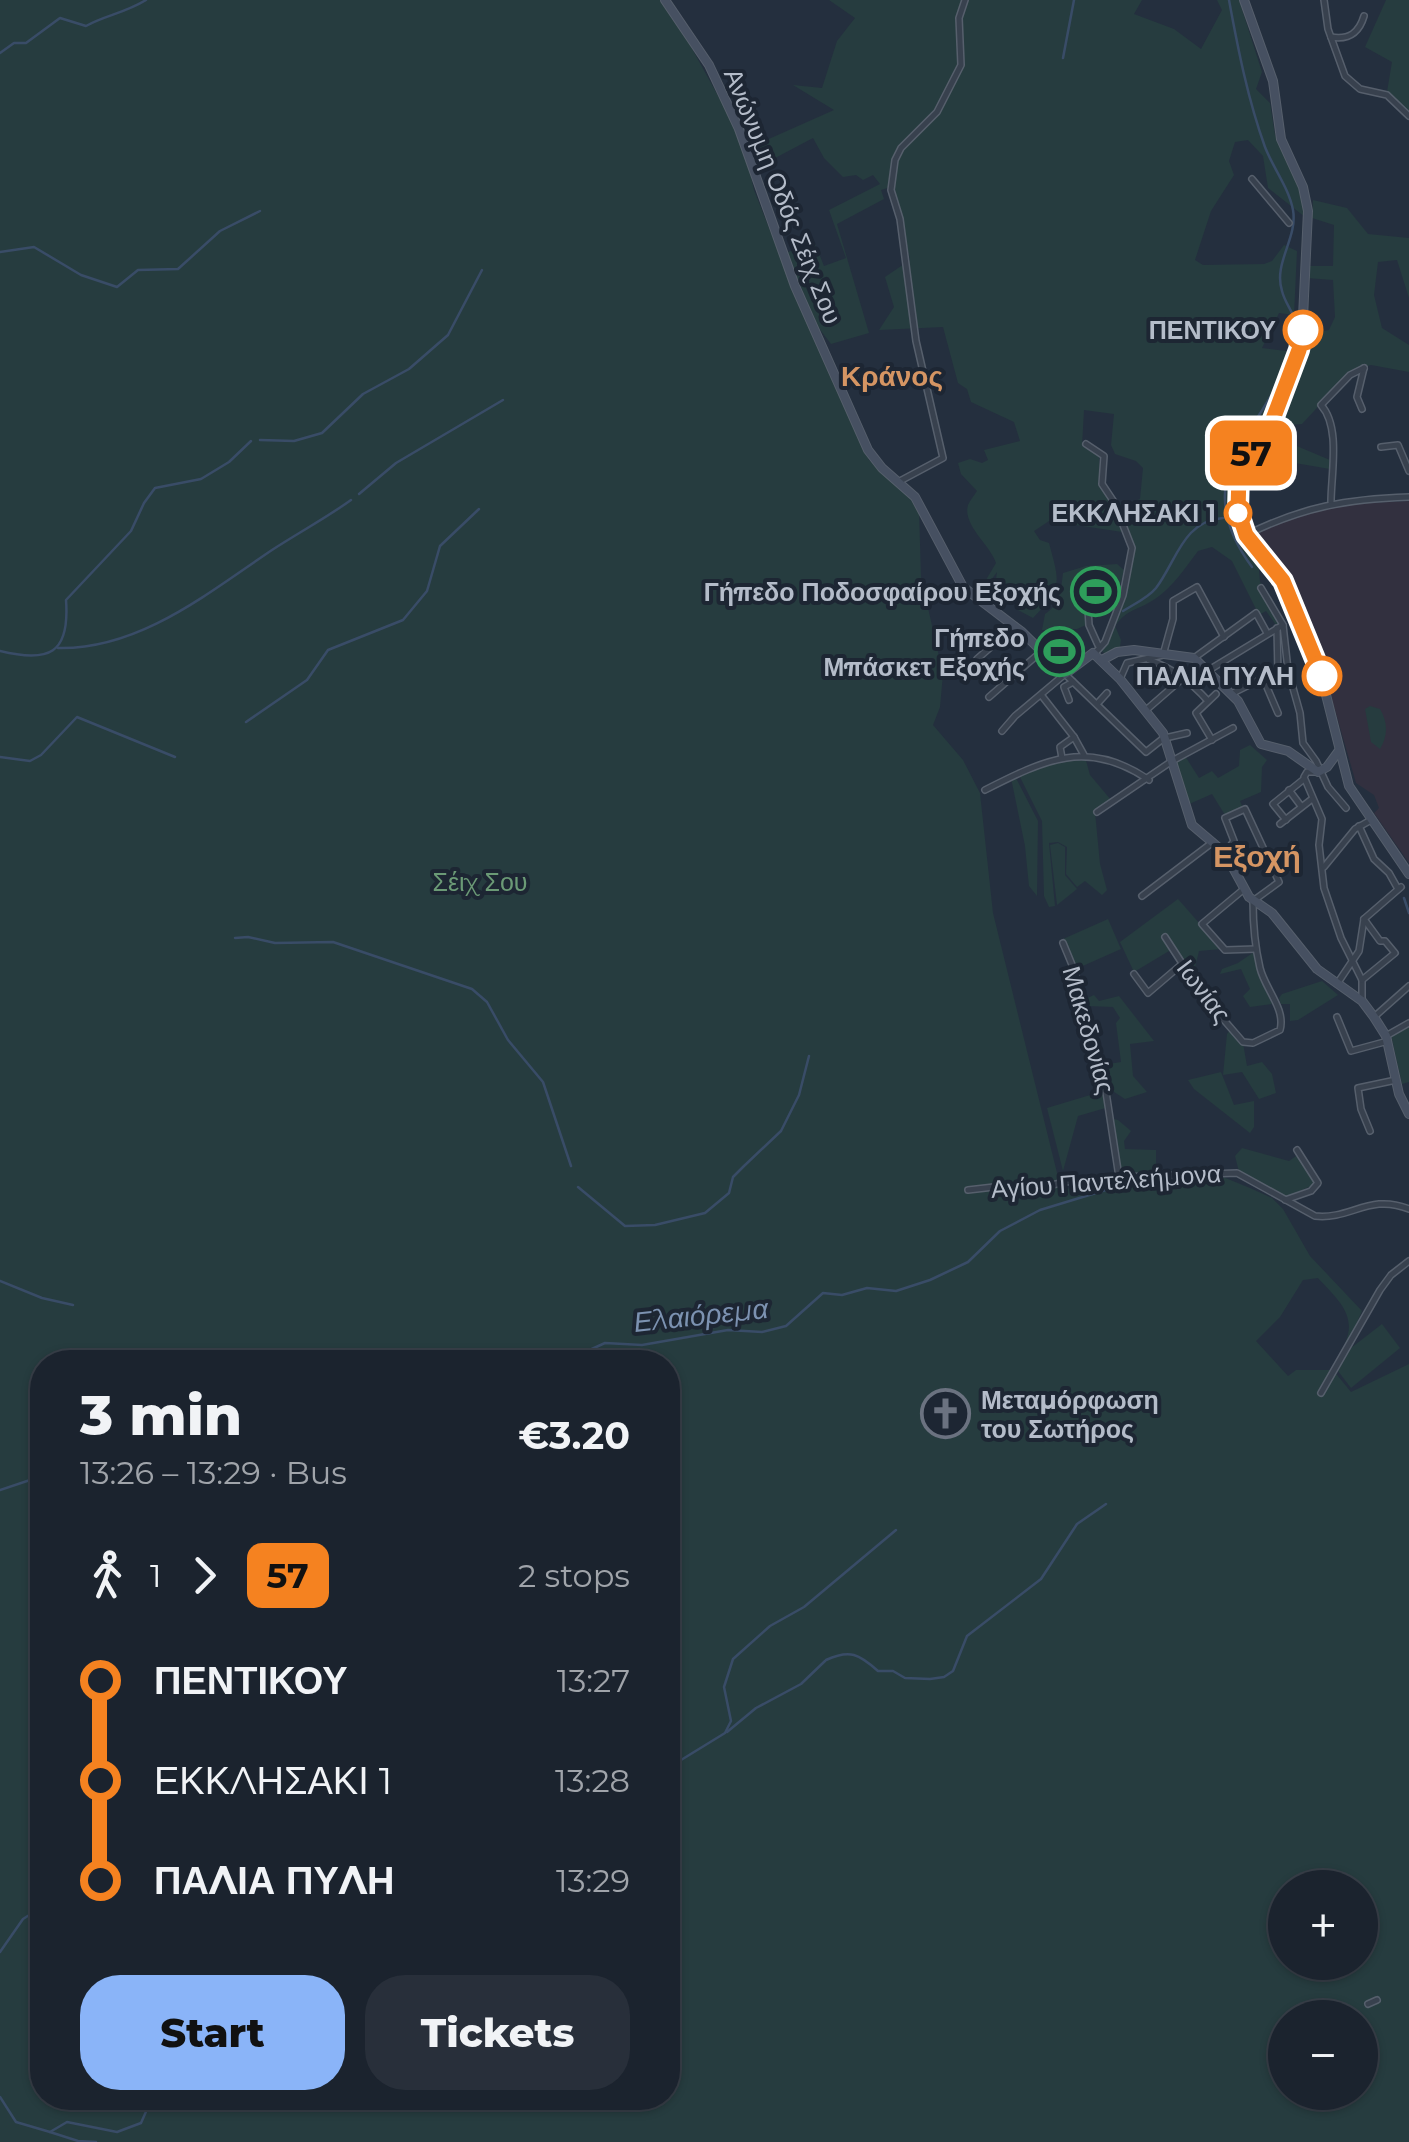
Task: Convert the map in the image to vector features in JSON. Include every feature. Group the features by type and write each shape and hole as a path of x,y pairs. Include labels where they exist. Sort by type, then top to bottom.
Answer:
{"street":[{"name":"Ανώνυμη Οδός Σέιχ Σου","path":"666,0 708,65 739,129 795,286 868,450 921,508 963,587 1044,650 1066,674"},
{"path":"900,481 942,458 916,340 900,219 890,190 901,148 937,112 961,65 959,18 965,0"},
{"path":"1244,0 1273,80 1281,139 1305,193 1308,222 1302,339 1270,427 1239,474 1238,520 1279,574 1300,618 1320,671 1349,786 1409,874"},
{"path":"1324,0 1330,37 1347,80 1360,90 1386,95 1409,116"},
{"path":"1330,37 1350,36 1359,30 1364,16"},
{"path":"1252,180 1289,223"},
{"path":"1330,502 1332,434 1329,413 1321,405 1350,375 1364,368 1357,397 1362,409"},
{"path":"1086,444 1103,454 1102,484 1114,502 1132,548 1123,594 1098,653"},
{"path":"1380,447 1398,445 1409,471"},
{"path":"1246,535 1330,502 1409,497"},
{"path":"1165,659 1173,601 1196,587 1224,637"},
{"path":"1261,588 1280,627 1300,713 1301,735 1326,784 1346,808"},
{"path":"1088,610 1098,653 1165,738 1187,817 1196,830 1225,853 1253,902 1272,913 1306,958 1362,1001 1374,1017 1387,1039 1409,1114"},
{"path":"1120,679 1126,663 1146,658 1194,658 1256,613 1267,634"},
{"path":"977,659 1014,626"},
{"path":"1209,670 1280,627"},
{"path":"1278,672 1280,627"},
{"path":"989,697 1044,650"},
{"path":"1002,731 1087,655 1098,653 1120,651 1165,659 1208,701"},
{"path":"1194,658 1231,694 1261,744 1288,751 1320,771"},
{"path":"1066,674 1146,752 1165,738 1187,732"},
{"path":"1145,712 1183,678"},
{"path":"1231,694 1263,678 1278,713"},
{"path":"1069,700 1064,688 1074,682"},
{"path":"1097,704 1106,693"},
{"path":"1212,740 1196,713 1216,694"},
{"path":"1042,696 1084,755"},
{"path":"1097,812 1150,780 1172,761 1234,728"},
{"path":"1062,758 1060,747 1074,737"},
{"path":"1339,752 1320,771 1305,773 1304,779 1322,820 1324,888 1341,938 1362,980 1362,1001"},
{"path":"985,790 1024,769 1084,755 1120,764 1150,780"},
{"path":"1304,779 1273,804 1283,822 1312,799"},
{"path":"1289,790 1301,806"},
{"path":"1225,853 1234,842 1226,817 1245,810 1279,882 1253,902"},
{"path":"1324,867 1359,826 1370,820"},
{"path":"1337,984 1359,951 1364,919 1400,888 1374,860 1359,826"},
{"path":"1142,896 1213,842"},
{"path":"1244,888 1202,924 1225,950 1257,949 1253,902"},
{"path":"1362,980 1394,952 1364,919"},
{"name":"Ιωνίας","path":"1166,937 1204,998 1246,1044 1274,1036 1282,1025 1282,1015 1260,972 1257,949"},
{"name":"Μακεδονίας","path":"1063,944 1102,1066 1119,1177"},
{"path":"1134,974 1148,993 1182,964"},
{"path":"1374,1017 1409,986"},
{"path":"1337,1017 1351,1050 1387,1039 1409,1023"},
{"path":"1370,1131 1358,1088 1396,1080"},
{"path":"1285,1200 1312,1191 1318,1183 1297,1150"},
{"name":"Αγίου Παντελεήμονα","path":"968,1190 1030,1190 1119,1177 1236,1173 1321,1217 1381,1202 1409,1209"},
{"path":"1321,1393 1380,1290 1409,1261"}],"shaded area":[{"path":"1409,501 1409,863 1374,813 1379,808 1374,795 1356,783 1318,651 1299,607 1302,604 1295,598 1287,578 1251,536 1331,505"}],"green space":[{"name":"Σέιχ Σου","path":"0,0 663,0 732,121 746,155 754,190 798,301 869,460 903,488 919,509 921,577 943,674 940,707 933,725 963,760 980,793 993,913 1061,1189 1223,1177 1272,1198 1283,1209 1310,1256 1362,1311 1347,1345 1349,1324 1338,1300 1318,1278 1303,1280 1280,1317 1256,1341 1288,1376 1296,1370 1333,1370 1351,1392 1409,1364 1409,2142 0,2142"},
{"path":"829,0 1142,0 1134,14 1174,29 1201,49 1222,10 1217,0 1239,0 1262,72 1256,89 1270,103 1275,135 1299,187 1305,217 1268,188 1263,156 1248,140 1235,142 1229,161 1234,175 1211,211 1195,260 1203,265 1264,264 1272,261 1284,245 1297,251 1294,315 1279,313 1262,348 1294,352 1258,436 1235,465 1232,509 1240,534 1266,566 1259,570 1260,582 1284,622 1276,625 1266,611 1259,615 1232,561 1212,547 1198,551 1161,594 1120,620 1115,626 1120,647 1106,654 1100,650 1129,578 1129,533 1049,521 1034,531 1040,540 1049,543 1056,583 1050,599 1033,618 1018,610 1009,588 995,586 997,572 986,587 983,585 996,563 969,520 968,505 977,491 961,474 958,463 970,459 982,463 988,460 984,450 1020,441 1014,422 971,402 967,389 958,383 943,327 879,330 894,307 885,277 910,260 894,186 881,190 884,199 837,224 869,333 831,344 818,327 786,253 814,241 824,266 846,258 829,210 880,184 873,175 863,180 856,175 843,177 824,158 813,138 758,167 751,147 834,110 793,85 822,88 837,41 855,18","holes":["1084,410 1114,414 1111,445 1115,454 1136,461 1143,468 1140,499 1126,504 1112,502 1101,486 1099,455 1082,446"]},
{"path":"1386,0 1409,0 1409,113 1387,92 1392,62 1365,47"},
{"path":"1313,200 1347,208 1368,234 1409,238 1409,298 1397,260 1378,262 1374,295 1382,328 1409,345 1409,372 1371,365 1351,371 1302,424 1274,426 1308,334 1329,330 1335,317 1333,280 1307,278 1308,266 1333,266 1334,225 1312,218"},
{"path":"1292,444 1330,460 1330,469 1254,456 1261,446"},
{"path":"1117,564 1124,570 1116,601 1107,595 1108,584 1092,577 1083,599 1086,625 1042,630 1045,614 1059,596 1063,573 1086,566"},
{"path":"1365,709 1380,709 1385,719 1386,734 1380,749 1371,742"},
{"path":"1250,745 1267,760 1262,767 1261,792 1240,801 1243,808 1225,815 1212,794 1187,805 1176,761 1185,756 1199,778 1212,771 1218,778 1239,766 1240,750"},
{"path":"1085,757 1090,775 1111,800 1095,812 1107,890 1102,895 1085,881 1077,887 1066,874 1067,847 1049,843 1055,906 1049,907 1044,896 1042,821 1019,775 1044,765"},
{"path":"1015,776 1038,821 1037,896 1029,886 1011,778"},
{"path":"1058,843 1065,847 1065,875 1077,889 1057,905 1050,845"},
{"path":"1178,899 1222,949 1199,951 1193,976 1174,948 1134,972 1120,942"},
{"path":"1108,919 1121,949 1076,969 1063,939"},
{"path":"1254,952 1258,974 1272,1004 1250,1007 1243,996 1250,989 1241,969 1220,974 1222,969"},
{"path":"1322,981 1338,995 1290,1021 1290,1004 1281,1004 1282,994"},
{"path":"1094,995 1099,1001 1119,996 1154,1041 1130,1044 1133,1076 1147,1092 1125,1099 1108,1088 1103,1065 1121,1062 1116,1023 1120,1018 1113,1007 1086,1006 1083,1000"},
{"path":"1409,1026 1409,1082 1402,1084 1391,1035"},
{"path":"1230,1030 1243,1043 1247,1066 1262,1062 1272,1074 1276,1093 1259,1099 1242,1072 1223,1075"},
{"path":"1221,1072 1234,1105 1254,1101 1254,1127 1250,1133 1188,1080"},
{"path":"1107,1090 1109,1107 1078,1116 1063,1171 1047,1108"},
{"path":"1113,1119 1131,1131 1124,1141 1125,1149 1156,1150 1156,1172 1120,1174"},
{"path":"1242,1148 1289,1161 1299,1154 1315,1184 1285,1198 1239,1172 1235,1156"},
{"path":"1382,1324 1400,1348 1351,1388 1338,1371 1351,1348"}],"waterway":[{"path":"0,53 14,43 26,43 60,18 86,26 146,0"},
{"path":"1063,58 1074,0"},
{"path":"1229,0 1253,111 1288,194 1294,220 1280,281 1295,321 1295,333 1286,365 1229,472 1225,500 1231,531 1252,567"},
{"path":"0,252 34,247 81,275 117,287 138,270 178,269 220,231 260,211"},
{"path":"260,440 294,441 322,433 363,394 409,369 448,335 482,270"},
{"path":"359,494 396,463 503,400"},
{"path":"0,651 32,656 53,650 64,632 66,600 131,531 155,488 201,479 229,462 251,441"},
{"path":"58,648 117,640 171,616 351,500"},
{"path":"246,722 307,680 328,650 403,620 427,591 440,546 479,509"},
{"path":"1123,611 1156,588 1190,534 1209,521 1223,518"},
{"path":"0,757 30,761 41,755 77,717 175,757"},
{"path":"1404,898 1409,913"},
{"path":"235,938 275,943 333,942 472,989 487,1002 508,1040 543,1082 571,1166"},
{"path":"578,1187 625,1226 655,1225 705,1213 729,1193 733,1177 781,1131 799,1095 809,1056"},
{"name":"Ελαιόρεμα","path":"590,1350 605,1343 642,1345 728,1330 762,1332 786,1326 823,1293 842,1295 867,1288 896,1291 930,1280 968,1262 1000,1231 1040,1210 1109,1189"},
{"path":"0,1281 42,1298 73,1305"},
{"name":"Ελαιόρεμα","path":"0,1490 30,1480"},
{"path":"826,1660 854,1655 878,1671 893,1671 905,1678 944,1677 953,1671 967,1636 1041,1579 1077,1524 1106,1504"},
{"path":"680,1761 725,1733 731,1721 724,1687 733,1659 770,1626 804,1607 896,1530"},
{"path":"727,1732 756,1708 801,1684 825,1661"},
{"name":"Ελαιόρεμα","path":"0,1952 30,1915"},
{"path":"0,2097 16,2122 50,2132 67,2122 117,2132 141,2123 147,2110"},
{"path":"50,2132 96,2142"}],"bus line":[{"name":"57","path":"1303,330 1270,427 1239,474 1238,520 1283,581 1322,676"}],"place":[{"name":"ΠΕΝΤΙΚΟΥ","path":"1303,330"},
{"name":"ΕΚΚΛΗΣΑΚΙ 1","path":"1238,513"},
{"name":"Γήπεδο Ποδοσφαίρου Εξοχής","path":"1096,592"},
{"name":"Γήπεδο Μπάσκετ Εξοχής","path":"1060,652"},
{"name":"ΠΑΛΙΑ ΠΥΛΗ","path":"1322,676"},
{"name":"Μεταμόρφωση του Σωτήρος","path":"946,1414"}],"district":[{"name":"Κράνος","path":"892,376"},
{"name":"Εξοχή","path":"1257,857"}]}
